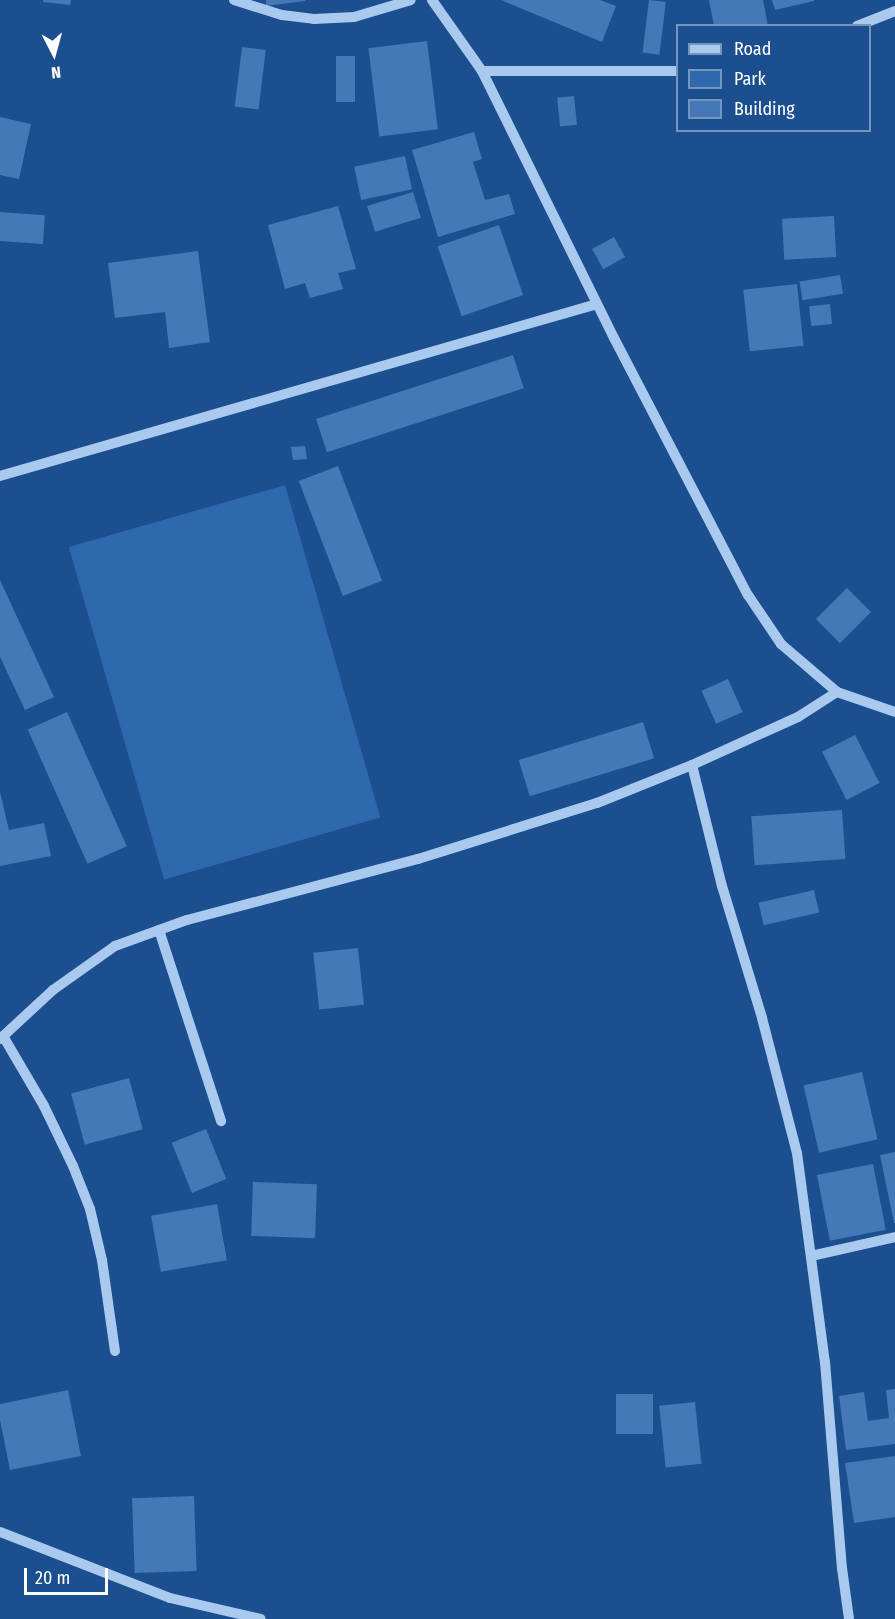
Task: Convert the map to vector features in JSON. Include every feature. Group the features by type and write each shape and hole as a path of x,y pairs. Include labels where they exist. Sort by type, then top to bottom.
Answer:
{"street":[{"path":"234,0 282,15 314,19 354,17 411,0"},
{"path":"432,0 482,71 597,304 748,595 782,644 837,692 895,712"},
{"path":"862,24 895,11"},
{"path":"482,71 676,71"},
{"path":"0,476 597,304"},
{"path":"115,1351 102,1260 90,1209 49,1116 2,1037 54,990 115,946 159,930 475,842 597,802 692,765 798,717 837,692"},
{"path":"692,765 797,1153 825,1362 842,1568 849,1619"},
{"path":"159,930 221,1121"},
{"path":"811,1256 895,1237"},
{"path":"0,1532 170,1598 235,1615 261,1619"}],"green space":[{"path":"285,485 380,818 164,880 69,547"}],"building":[{"path":"43,0 71,0 70,5 43,2"},
{"path":"266,0 305,0 305,1 266,6"},
{"path":"501,0 600,0 616,6 602,42"},
{"path":"649,0 666,2 659,55 643,53"},
{"path":"709,0 763,0 768,24 714,24"},
{"path":"772,0 814,0 814,1 775,10"},
{"path":"427,41 438,129 379,137 368,48"},
{"path":"242,47 266,50 259,109 235,107"},
{"path":"336,56 355,56 355,102 336,102"},
{"path":"574,96 577,125 560,127 557,98"},
{"path":"0,117 31,124 19,179 0,175"},
{"path":"474,132 482,159 473,162 485,200 509,194 515,214 438,237 412,150"},
{"path":"405,156 412,189 361,200 354,167"},
{"path":"413,192 421,218 375,232 367,206"},
{"path":"338,206 356,269 338,273 343,289 310,298 305,283 285,289 268,225"},
{"path":"0,212 45,215 43,244 0,241"},
{"path":"834,216 836,257 784,260 782,219"},
{"path":"499,225 523,295 462,316 438,246"},
{"path":"614,237 625,257 603,269 592,249"},
{"path":"198,251 210,342 169,348 165,312 115,318 108,263"},
{"path":"840,275 843,294 802,300 800,281"},
{"path":"797,284 803,346 750,351 743,290"},
{"path":"830,304 832,324 811,326 809,306"},
{"path":"513,355 524,388 327,452 316,419"},
{"path":"305,446 307,459 293,460 291,447"},
{"path":"338,466 382,581 343,596 299,481"},
{"path":"0,580 54,697 25,710 0,657"},
{"path":"847,588 871,612 840,643 816,619"},
{"path":"728,679 743,712 716,724 702,691"},
{"path":"67,712 127,846 88,864 28,729"},
{"path":"643,722 654,758 530,796 519,760"},
{"path":"855,735 880,783 847,800 822,752"},
{"path":"0,792 9,830 44,823 51,856 0,866"},
{"path":"842,810 845,859 755,865 751,816"},
{"path":"814,890 819,912 764,925 758,903"},
{"path":"358,948 364,1005 319,1009 313,953"},
{"path":"862,1072 878,1139 819,1153 804,1085"},
{"path":"129,1078 143,1129 85,1145 71,1094"},
{"path":"206,1129 226,1179 192,1193 172,1143"},
{"path":"895,1152 895,1223 894,1223 880,1155"},
{"path":"873,1164 886,1230 830,1241 817,1175"},
{"path":"253,1182 317,1184 315,1238 251,1236"},
{"path":"217,1204 227,1260 161,1272 151,1216"},
{"path":"895,1389 895,1444 846,1450 839,1396 864,1392 868,1421 889,1418 886,1390"},
{"path":"68,1390 81,1456 10,1470 0,1420 0,1404"},
{"path":"616,1394 653,1394 653,1434 616,1434"},
{"path":"695,1402 701,1464 666,1467 659,1406"},
{"path":"895,1456 895,1517 854,1523 845,1463"},
{"path":"194,1496 197,1571 135,1573 132,1498"}]}
